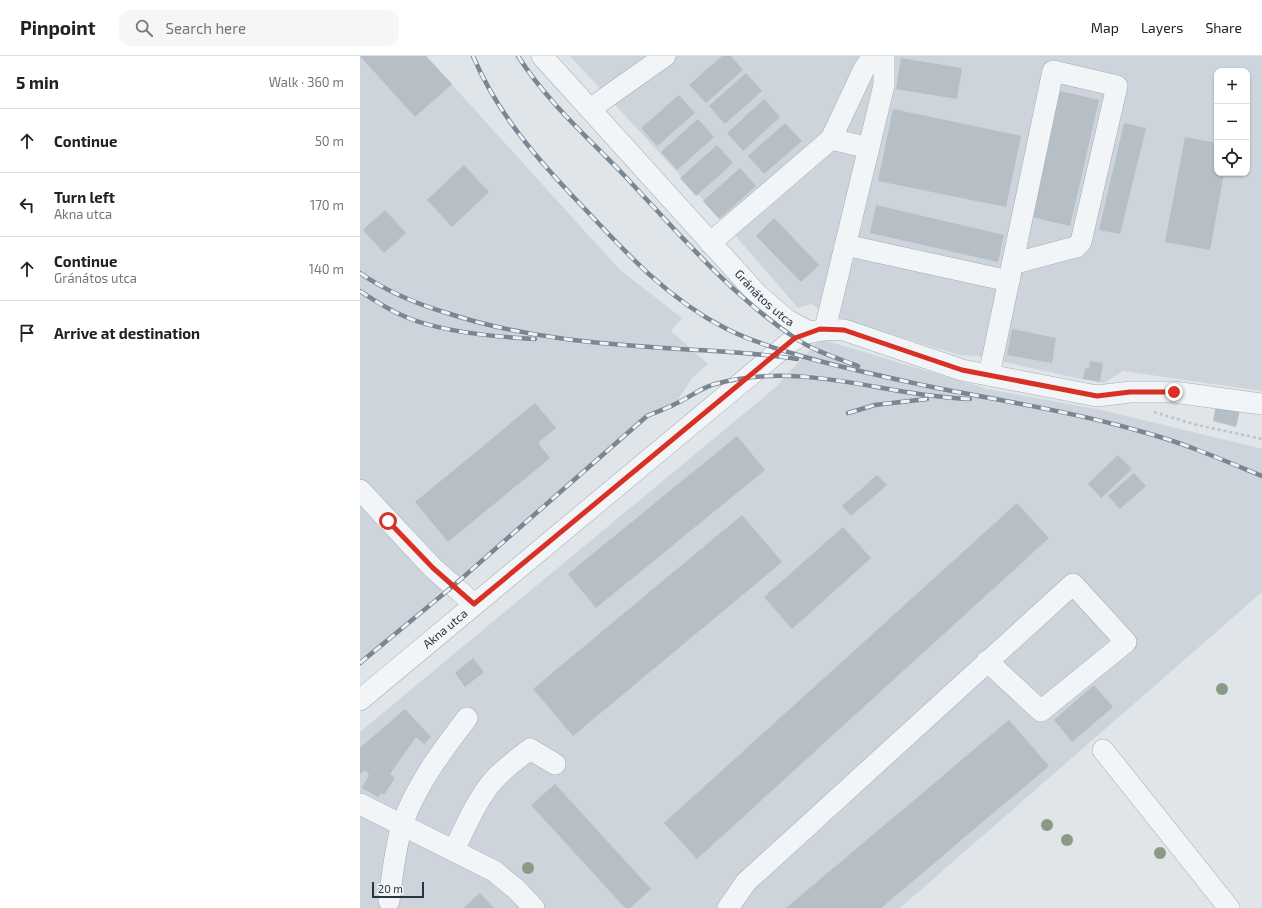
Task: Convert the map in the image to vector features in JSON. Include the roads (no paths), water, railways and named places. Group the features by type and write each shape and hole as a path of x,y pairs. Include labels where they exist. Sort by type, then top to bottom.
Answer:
{"street":[{"name":"Gránátos utca","path":"542,56 710,243 772,308 787,320 817,331 844,330 962,370 1097,396 1130,392 1174,392 1262,404"},
{"path":"590,109 665,56"},
{"path":"710,243 831,139 864,69 873,56"},
{"path":"817,331 845,246 869,148 884,85 884,56"},
{"path":"845,246 1010,273 1076,247 1081,242 1117,86 1053,71 1010,273 989,375"},
{"path":"831,139 869,148"},
{"name":"Akna utca","path":"360,700 785,346 795,338 817,331"},
{"path":"360,490 433,568 474,604"},
{"path":"728,908 746,882 987,661 1073,584 1126,642 1041,711 987,661"},
{"path":"389,901 396,849 402,825 412,800 429,770 467,718"},
{"path":"454,850 470,818 492,782 512,763 530,749 555,764"},
{"path":"1103,750 1229,908"},
{"path":"360,804 494,871 516,889 534,908"},
{"path":"360,804 396,849"}],"railway":[{"path":"473,56 483,78 507,118 535,155 567,190 615,241 666,289 704,316 725,328 741,336 766,345 808,358 879,376 1064,413 1158,436 1262,476"},
{"path":"518,56 540,87 553,102 725,281 770,320 802,343 858,366"},
{"path":"360,273 391,291 424,305 475,322 533,334 591,342 738,352 797,359"},
{"path":"360,291 382,305 420,322 469,333 535,339"},
{"path":"360,663 453,586 647,416 672,406 704,388 715,384 748,378 780,376 812,377 938,397 970,399"},
{"path":"848,413 875,405 927,399"}]}
